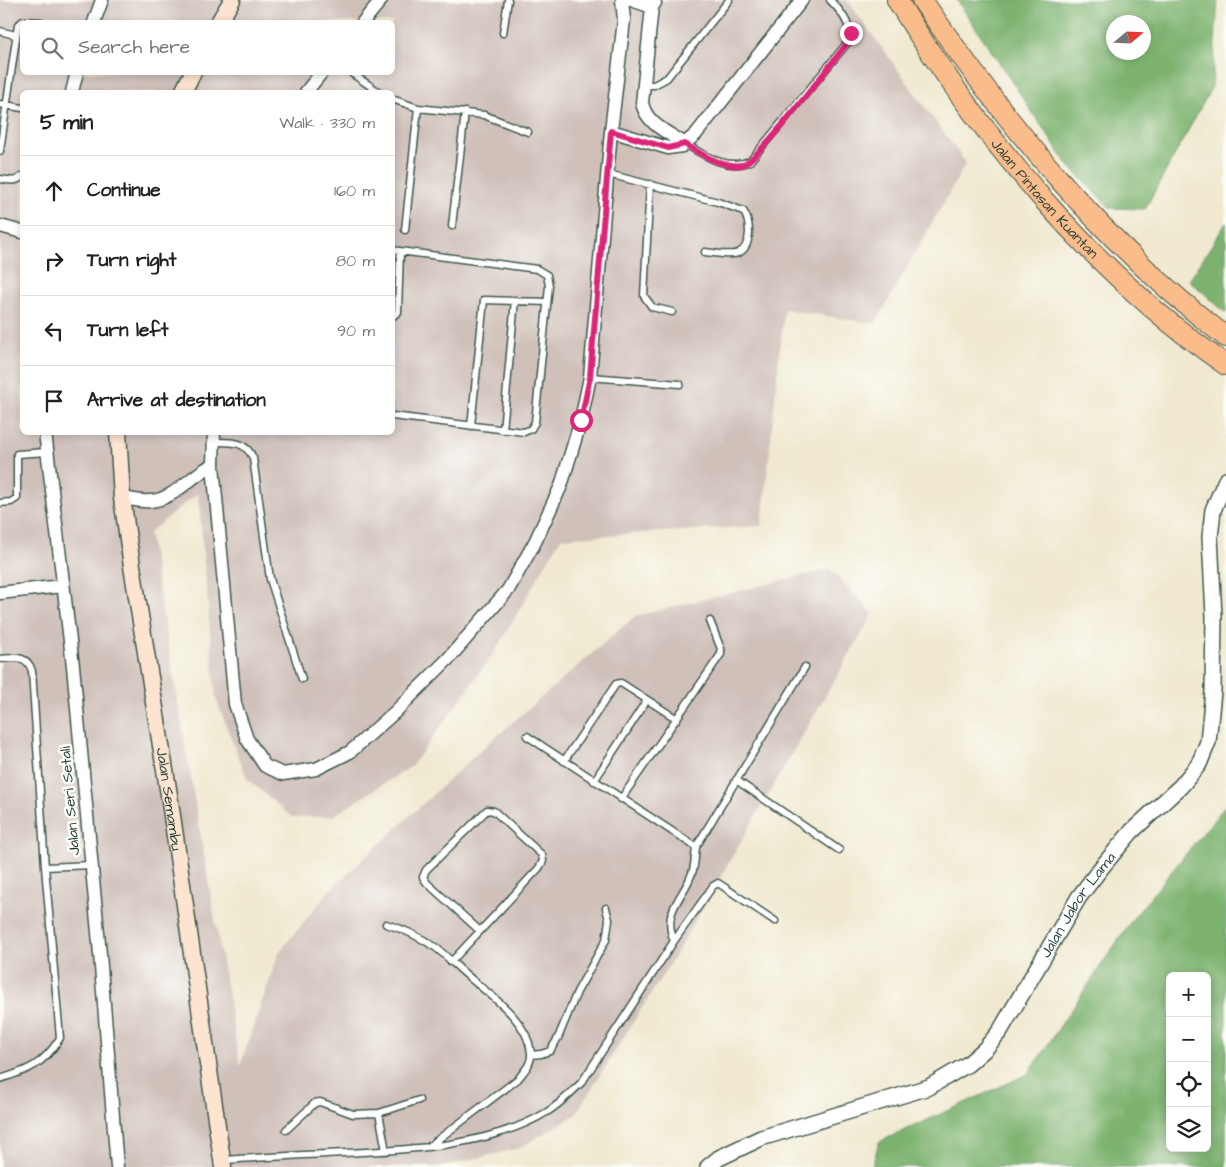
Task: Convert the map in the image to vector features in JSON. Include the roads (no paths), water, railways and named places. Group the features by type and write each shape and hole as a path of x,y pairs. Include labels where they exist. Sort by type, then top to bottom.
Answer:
{"highway":[{"path":"887,0 920,38"},
{"name":"Jalan Pintasan Kuantan","path":"897,0 920,38 1022,176 1064,222 1126,284 1226,365"},
{"name":"Jalan Pintasan Kuantan","path":"922,0 1024,138 1103,230 1151,276 1226,337"},
{"path":"934,0 992,95"}],"main road":[{"path":"220,20 232,0"},
{"path":"184,90 192,75"},
{"name":"Jalan Semambu","path":"118,435 122,498 171,805 223,1163"}],"street":[{"path":"95,20 102,0"},
{"path":"364,20 381,0"},
{"path":"213,437 213,465 235,704 247,739 265,766 283,774 316,769 350,752 395,712 449,658 508,590 535,542 561,486 581,420 590,377 611,131 624,20 622,0"},
{"path":"631,0 653,2 644,85 644,113 651,121 685,144"},
{"path":"611,131 668,148 685,144 696,134 802,0"},
{"path":"72,90 76,75"},
{"path":"308,90 320,75"},
{"path":"0,226 20,231"},
{"name":"Jalan Seri Setali","path":"45,435 73,666 92,865 117,1167"},
{"path":"122,498 150,502 170,495 200,470 213,465"},
{"name":"Jalan Jabor Lama","path":"708,1167 719,1158 761,1138 929,1087 968,1064 985,1049 1000,1031 1080,897 1101,868 1132,831 1181,786 1199,764 1208,742 1214,691 1214,616 1210,537 1213,510 1226,480"},
{"path":"0,593 62,586"}],"lane":[{"path":"503,33 508,0"},
{"path":"644,85 654,85 667,78 729,0"},
{"path":"685,144 720,162 734,165 750,162 849,41 851,33 849,25 830,0"},
{"path":"0,151 2,104 15,35 20,23"},
{"path":"0,31 15,35"},
{"path":"354,75 376,90"},
{"path":"395,100 418,108 484,115 528,132"},
{"path":"2,104 20,108"},
{"path":"405,230 418,108"},
{"path":"452,226 465,112"},
{"path":"608,174 743,211 749,223 747,245 744,250 732,255 705,252"},
{"path":"0,179 13,181 20,179"},
{"path":"650,184 644,296 652,307 672,312"},
{"path":"395,250 537,269 543,271 549,280 535,422 531,429 524,432 395,416"},
{"path":"395,314 398,312 400,251"},
{"path":"472,426 482,303 486,298 547,302"},
{"path":"503,430 515,300"},
{"path":"590,377 680,384"},
{"path":"213,437 236,442 250,450 254,458 270,579 302,679"},
{"path":"0,502 10,502 17,498 16,454 47,452"},
{"path":"622,799 721,654 721,649 710,621"},
{"path":"0,659 23,658 32,671 45,867 60,1038 50,1055 32,1069 0,1080"},
{"path":"674,941 669,929 669,919 693,870 696,847 805,667"},
{"path":"564,761 616,684 621,683 678,719"},
{"path":"594,781 647,700"},
{"path":"527,736 696,847"},
{"path":"736,780 839,850"},
{"path":"451,962 480,931 543,862 542,855 494,811 487,810 426,870 423,877 427,883 480,931"},
{"path":"45,867 92,865"},
{"path":"223,1163 427,1148 463,1142 523,1123 547,1112 582,1082 674,941 713,886 718,883 774,921"},
{"path":"531,1055 550,1051 558,1038 577,992 606,940 609,920 606,908"},
{"path":"386,924 416,936 436,948 509,1012 524,1030 531,1055 529,1065 518,1079 427,1148"},
{"path":"286,1130 316,1103 320,1102 353,1114 379,1112 419,1100"},
{"path":"379,1112 386,1151"}]}
